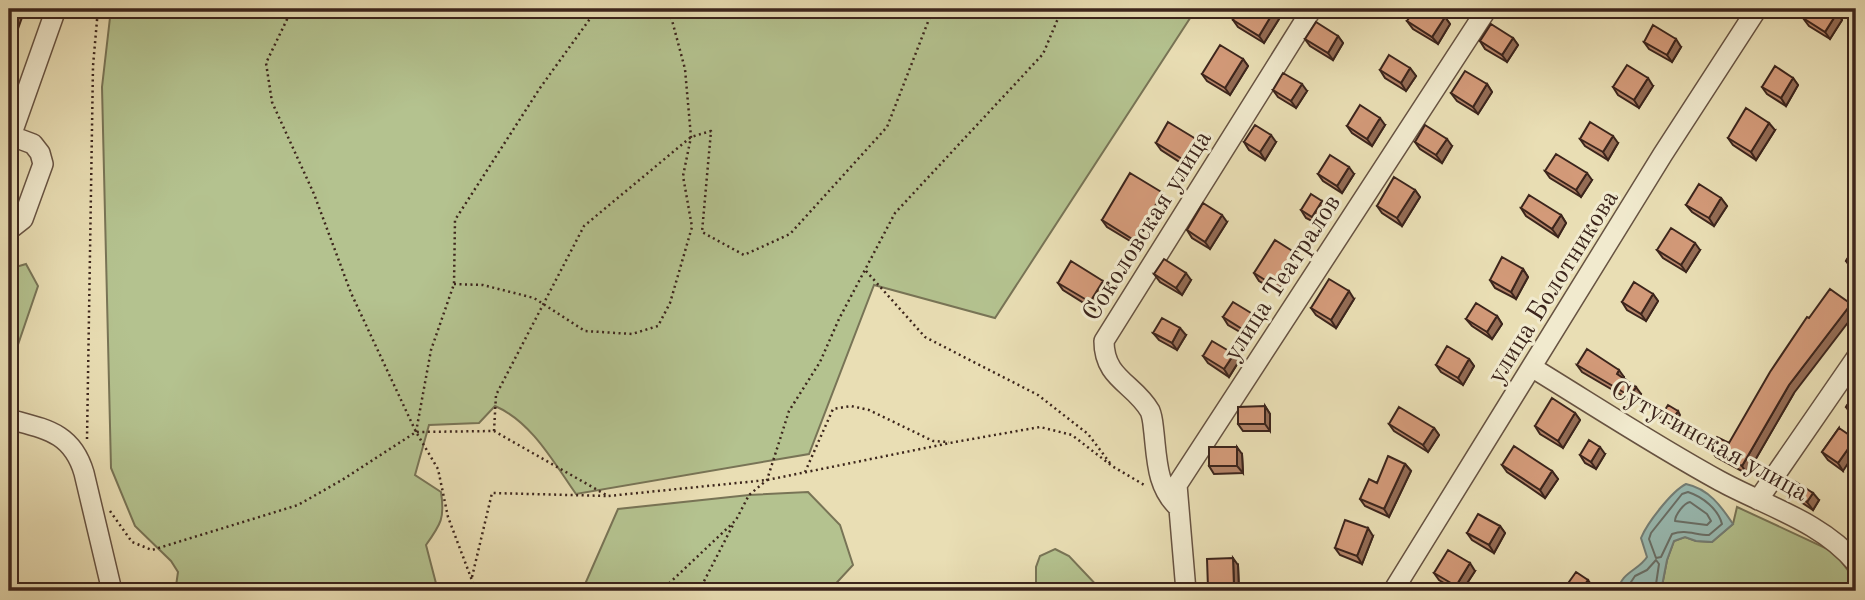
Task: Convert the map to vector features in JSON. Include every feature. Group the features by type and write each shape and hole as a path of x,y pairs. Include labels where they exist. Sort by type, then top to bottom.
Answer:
{"street":[{"path":"9,230 23,219 43,164 40,153 33,144 10,136 57,9"},
{"name":"Соколовская улица","path":"1179,508 1170,500 1159,480 1152,414 1143,401 1112,372 1104,354 1104,341 1312,9"},
{"name":"улица Театралов","path":"1186,591 1177,485 1487,9"},
{"name":"улица Болотникова","path":"1393,591 1663,154 1757,9"},
{"path":"1758,500 1856,358"},
{"name":"Сутугинская улица","path":"1533,368 1720,481 1825,534 1842,547 1856,563"},
{"path":"9,419 53,431 62,437 78,456 112,591"}],"path":[{"path":"84,472 87,439 93,66 98,9"},
{"path":"292,9 267,63 272,102 314,194 351,293 416,432 438,469 448,517 476,591"},
{"path":"416,432 431,350 454,284 455,220 540,88 597,9"},
{"path":"454,284 484,285 534,298 585,331 632,334 658,326 670,303 692,227 682,176 691,137 685,69 668,9"},
{"path":"494,431 496,395 584,226 691,137 711,131 702,232 744,256 790,234 887,127 933,9"},
{"path":"699,591 749,495 767,480 789,411 820,362 839,319 895,213 1043,54 1062,9"},
{"path":"866,271 925,337 1038,395 1088,434 1112,466"},
{"path":"805,471 833,409 851,406 869,410 933,441 955,442"},
{"path":"472,577 492,493 608,496 767,480 955,442 1040,428 1072,435 1112,466 1147,487"},
{"path":"104,502 132,542 152,550 298,505 416,432 494,431 608,496"},
{"path":"661,591 736,520"}],"green space":[{"path":"111,9 1196,9 995,318 874,285 809,454 576,494 531,433 508,413 495,406 479,423 429,425 415,475 441,492 441,520 426,545 438,591 164,591 176,586 178,572 171,561 135,526 111,468 102,87"},
{"path":"26,264 38,286 9,371 9,269"},
{"path":"808,492 840,525 853,565 829,591 582,591 618,509 749,495"},
{"path":"1737,507 1834,552 1856,581 1856,591 1661,591 1674,541 1685,537 1712,542 1733,524"},
{"path":"1055,549 1069,556 1102,591 1036,591 1036,567 1040,556"}],"water":[{"path":"1686,484 1708,494 1733,524 1712,542 1685,537 1674,541 1661,591 1618,591 1626,576 1647,557 1641,538 1649,524 1667,500"}],"building":[{"path":"1240,9 1274,11 1259,36 1233,20"},
{"path":"1415,9 1433,9 1445,17 1432,37 1407,21"},
{"path":"1809,9 1830,9 1837,13 1825,32 1803,18"},
{"path":"1316,22 1338,36 1328,53 1305,39"},
{"path":"1491,24 1513,38 1502,55 1480,41"},
{"path":"1653,25 1676,39 1667,55 1644,42"},
{"path":"1220,45 1243,59 1225,88 1202,74"},
{"path":"1389,55 1410,68 1401,83 1380,70"},
{"path":"1627,65 1648,78 1634,100 1613,87"},
{"path":"1775,66 1793,78 1781,98 1762,87"},
{"path":"1465,71 1487,84 1473,107 1451,93"},
{"path":"1283,73 1302,84 1291,101 1273,90"},
{"path":"1360,105 1380,118 1367,139 1347,126"},
{"path":"1746,108 1769,123 1751,152 1728,138"},
{"path":"1168,122 1196,139 1184,160 1156,143"},
{"path":"1590,122 1613,136 1603,152 1580,139"},
{"path":"1255,125 1271,135 1260,152 1244,142"},
{"path":"1425,125 1447,139 1436,155 1415,142"},
{"path":"1556,154 1587,173 1576,190 1545,171"},
{"path":"1330,155 1349,167 1337,186 1318,174"},
{"path":"1130,173 1163,193 1134,240 1102,220"},
{"path":"1394,177 1415,190 1397,218 1377,206"},
{"path":"1699,184 1721,198 1709,218 1686,205"},
{"path":"1311,194 1322,201 1312,217 1301,210"},
{"path":"1529,195 1561,215 1552,229 1521,208"},
{"path":"1203,203 1222,215 1205,242 1187,230"},
{"path":"1671,228 1695,243 1681,265 1657,250"},
{"path":"1275,240 1294,252 1273,285 1254,273"},
{"path":"1856,245 1856,268 1846,261"},
{"path":"1502,257 1523,269 1511,292 1490,280"},
{"path":"1164,259 1186,273 1176,288 1154,274"},
{"path":"1071,261 1103,281 1090,302 1058,283"},
{"path":"1329,279 1349,291 1331,320 1311,308"},
{"path":"1634,282 1653,294 1641,314 1622,302"},
{"path":"1830,289 1851,304 1789,385 1742,466 1710,449 1717,437 1729,443 1770,372 1807,317 1809,318"},
{"path":"1233,302 1256,316 1247,332 1223,317"},
{"path":"1476,303 1497,316 1487,332 1466,319"},
{"path":"1162,318 1180,328 1172,343 1153,333"},
{"path":"1212,341 1234,354 1224,369 1203,356"},
{"path":"1447,346 1469,359 1458,378 1436,365"},
{"path":"1587,349 1619,370 1617,374 1636,387 1630,396 1577,365"},
{"path":"1856,392 1856,414 1846,407"},
{"path":"1552,398 1575,413 1558,441 1535,426"},
{"path":"1668,405 1678,411 1670,424 1660,418"},
{"path":"1265,406 1265,424 1238,424 1238,407"},
{"path":"1399,407 1434,428 1423,445 1389,424"},
{"path":"1839,428 1855,439 1838,463 1822,452"},
{"path":"1589,440 1600,447 1591,462 1580,455"},
{"path":"1514,446 1552,471 1540,490 1502,465"},
{"path":"1209,447 1237,447 1237,466 1209,466"},
{"path":"1388,456 1405,464 1384,509 1360,499 1369,479 1377,483"},
{"path":"1796,482 1813,493 1807,502 1790,491"},
{"path":"1856,507 1856,521 1850,516"},
{"path":"1478,514 1500,526 1489,545 1467,533"},
{"path":"1345,520 1368,528 1357,556 1335,548"},
{"path":"1448,550 1470,563 1456,586 1434,573"},
{"path":"1233,558 1234,587 1208,588 1207,559"},
{"path":"1576,572 1588,580 1580,591 1553,591 1557,585 1564,589"}]}
